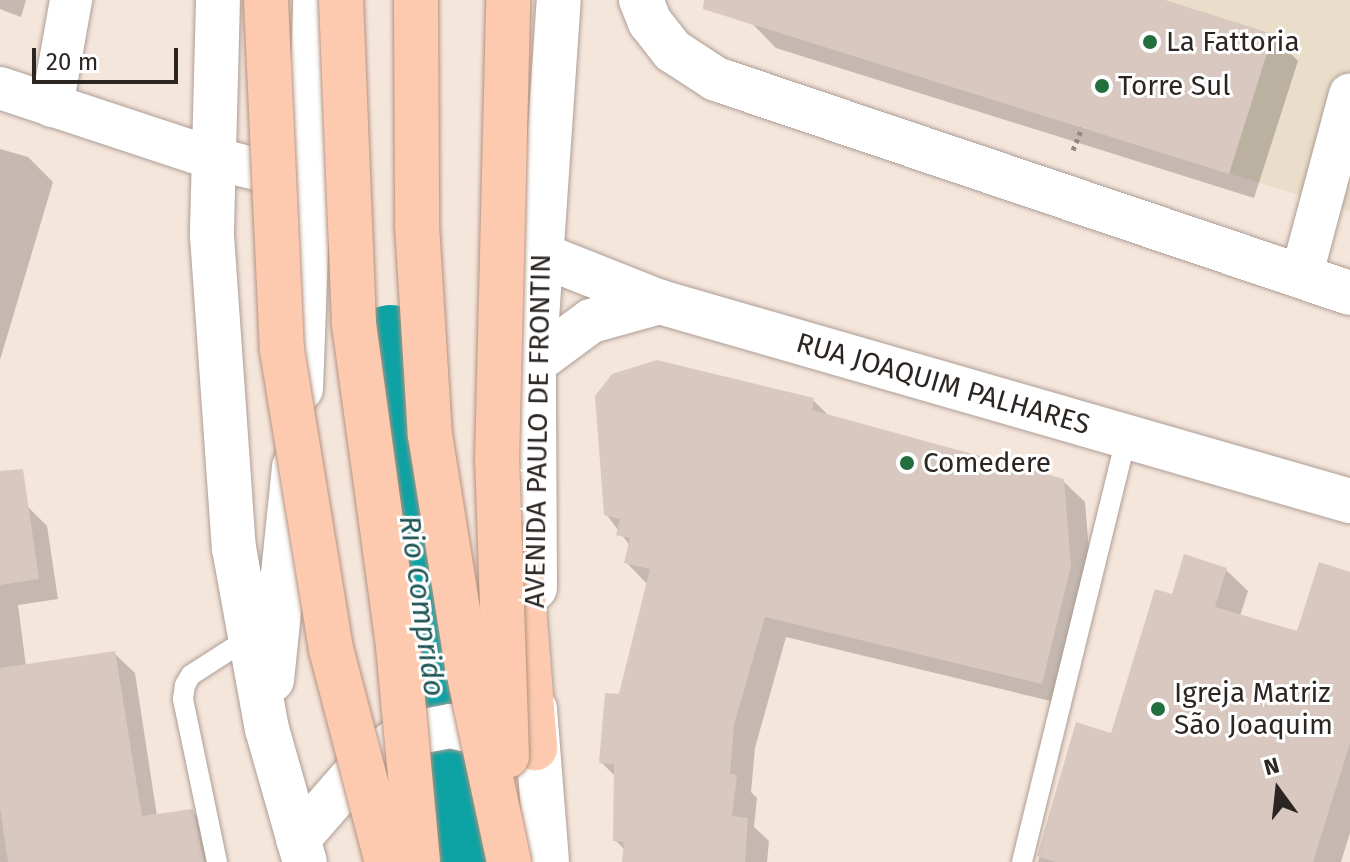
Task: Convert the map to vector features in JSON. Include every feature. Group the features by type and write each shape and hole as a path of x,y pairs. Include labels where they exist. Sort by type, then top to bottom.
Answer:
{"highway":[{"path":"266,0 282,350 331,649 387,862"},
{"path":"341,0 354,324 398,646 418,862"},
{"path":"416,0 417,225 430,435 467,666 510,862"},
{"path":"488,0 492,255 511,402 535,748"},
{"path":"508,0 497,461 510,862"}],"main road":[{"path":"218,0 212,236 234,548 267,729 302,851"},
{"path":"267,729 300,409 315,0"},
{"name":"AVENIDA PAULO DE FRONTIN","path":"547,862 535,748 534,363 539,254 559,0"},
{"path":"641,0 650,22 673,51 716,79 1350,293"},
{"name":"RUA JOAQUIM PALHARES","path":"539,254 660,302 1350,501"},
{"path":"534,363 591,321 660,302"},
{"path":"302,851 379,751 403,735 429,727 471,728 535,748"}],"street":[{"path":"52,106 71,0"},
{"path":"0,88 212,158 309,183"},
{"path":"1301,277 1350,94"}],"lane":[{"path":"1022,862 1126,437"},
{"path":"217,862 183,699 185,685 191,675 250,637"}],"shaded area":[{"name":"Torre Sul","path":"724,0 1350,0 1350,211 811,43 819,19 779,33 748,24"}],"building":[{"name":"Torre Sul","path":"704,0 1165,0 1273,34 1229,174 703,9"},
{"path":"657,360 814,398 812,410 1064,479 1071,566 1042,684 765,617 734,725 730,774 737,775 732,816 748,818 745,862 622,862 624,842 613,841 614,764 599,763 605,693 619,694 650,569 624,563 630,538 616,535 620,519 604,515 595,396 612,374"},
{"path":"23,469 39,579 0,585 0,471"},
{"path":"1184,554 1227,568 1215,607 1297,631 1319,562 1350,572 1350,743 1313,862 1055,862 1037,856 1076,722 1111,733 1155,589 1172,594"},
{"path":"115,651 142,816 193,809 204,862 8,862 0,808 0,668"}],"waterway":[{"name":"Rio Comprido","path":"391,349 417,601 464,862"}],"place":[{"name":"La Fattoria","path":"1150,42"},
{"name":"Torre Sul","path":"1102,86"},
{"name":"Comedere","path":"907,463"},
{"name":"Igreja Matriz São Joaquim","path":"1158,709"}]}
